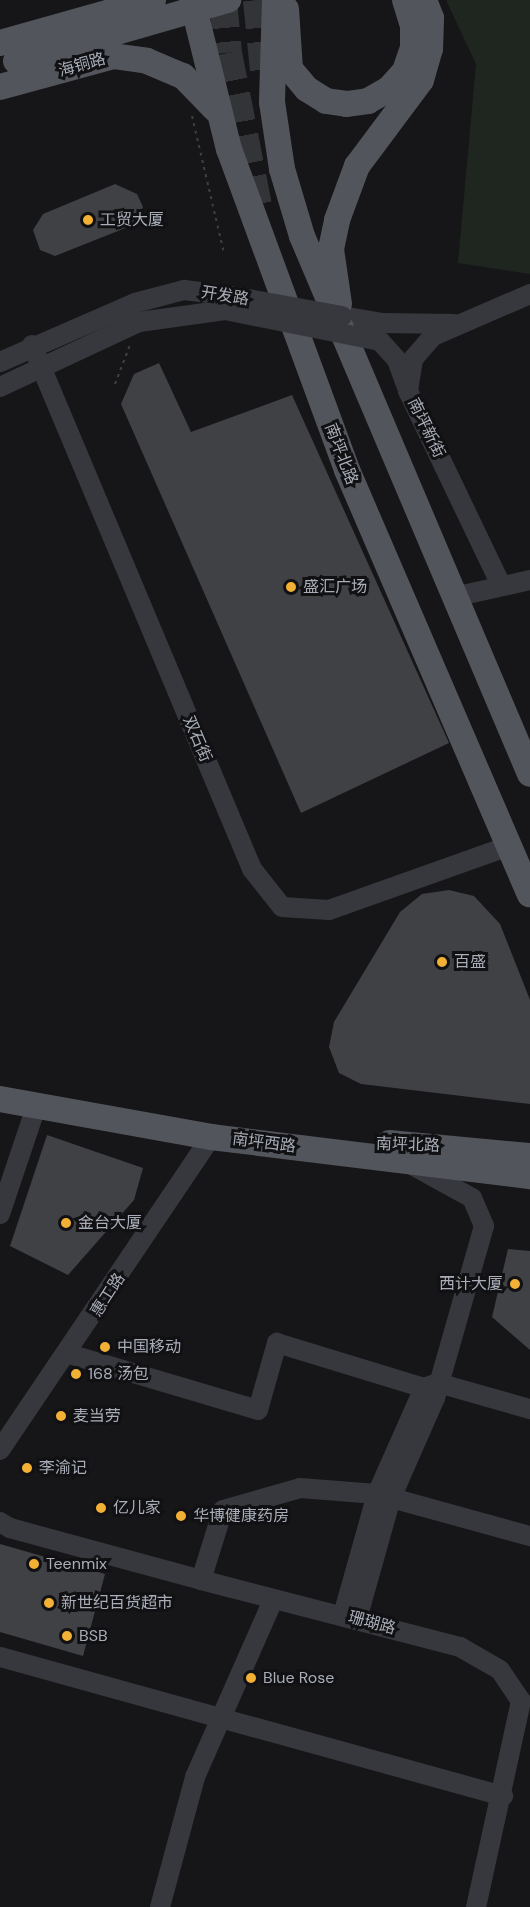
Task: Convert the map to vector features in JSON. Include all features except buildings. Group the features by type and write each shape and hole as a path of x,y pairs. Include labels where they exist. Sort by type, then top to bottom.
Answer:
{"main road":[{"path":"5,48 90,0"},
{"path":"5,48 153,0"},
{"name":"南坪北路","path":"192,0 219,113 346,470 530,894"},
{"path":"5,48 228,0"},
{"path":"275,0 272,102 282,169 302,236 345,344 530,774"},
{"path":"285,0 290,69 306,89 326,101 368,101 389,89 405,71 413,48 413,26 405,0"},
{"path":"345,344 331,249 357,166 421,80 430,39 431,18 424,0"},
{"name":"海铜路","path":"0,87 113,56 147,61 183,76 219,113"},
{"name":"南坪西路","path":"0,1099 211,1137 530,1176"},
{"name":"南坪北路","path":"286,1146 406,1143 530,1156"}],"street":[{"name":"开发路","path":"0,362 32,345 135,303 184,290 226,303 380,341 397,360 408,392"},
{"name":"南坪新街","path":"501,585 408,392 413,359 433,336 530,294"},
{"name":"开发路","path":"0,387 140,322 226,303 342,316 382,323 462,324"},
{"name":"双石街","path":"32,345 252,869 282,907 329,910 509,846"},
{"path":"454,597 530,580"},
{"path":"0,1214 36,1107"},
{"name":"惠工路","path":"0,1450 69,1354 211,1137"},
{"path":"350,1617 384,1496 432,1390 484,1226 472,1198 403,1160"},
{"path":"69,1354 258,1410 277,1343 432,1390 530,1410"},
{"path":"201,1580 223,1510 300,1488 384,1496 530,1536"},
{"name":"珊瑚路","path":"0,1522 10,1528 273,1600 350,1617 460,1647 500,1670 525,1699 476,1907"},
{"path":"160,1907 195,1777 273,1600"},
{"path":"0,1657 503,1796"}],"path":[{"path":"191,110 224,253"},
{"path":"115,384 140,322"}],"shaded area":[{"path":"446,0 530,0 530,274 458,263 476,64"}],"tunnel":[{"path":"223,0 228,53 259,211"},
{"path":"257,0 265,80"}],"place":[{"name":"工贸大厦","path":"88,220"},
{"name":"盛汇广场","path":"291,587"},
{"name":"百盛","path":"442,962"},
{"name":"金台大厦","path":"66,1223"},
{"name":"西计大厦","path":"515,1284"},
{"name":"中国移动","path":"105,1347"},
{"name":"168 汤包","path":"76,1374"},
{"name":"麦当劳","path":"61,1416"},
{"name":"李渝记","path":"27,1468"},
{"name":"亿儿家","path":"101,1508"},
{"name":"华博健康药房","path":"181,1516"},
{"name":"Teenmix","path":"34,1564"},
{"name":"新世纪百货超市","path":"49,1603"},
{"name":"BSB","path":"67,1636"},
{"name":"Blue Rose","path":"251,1678"}]}
